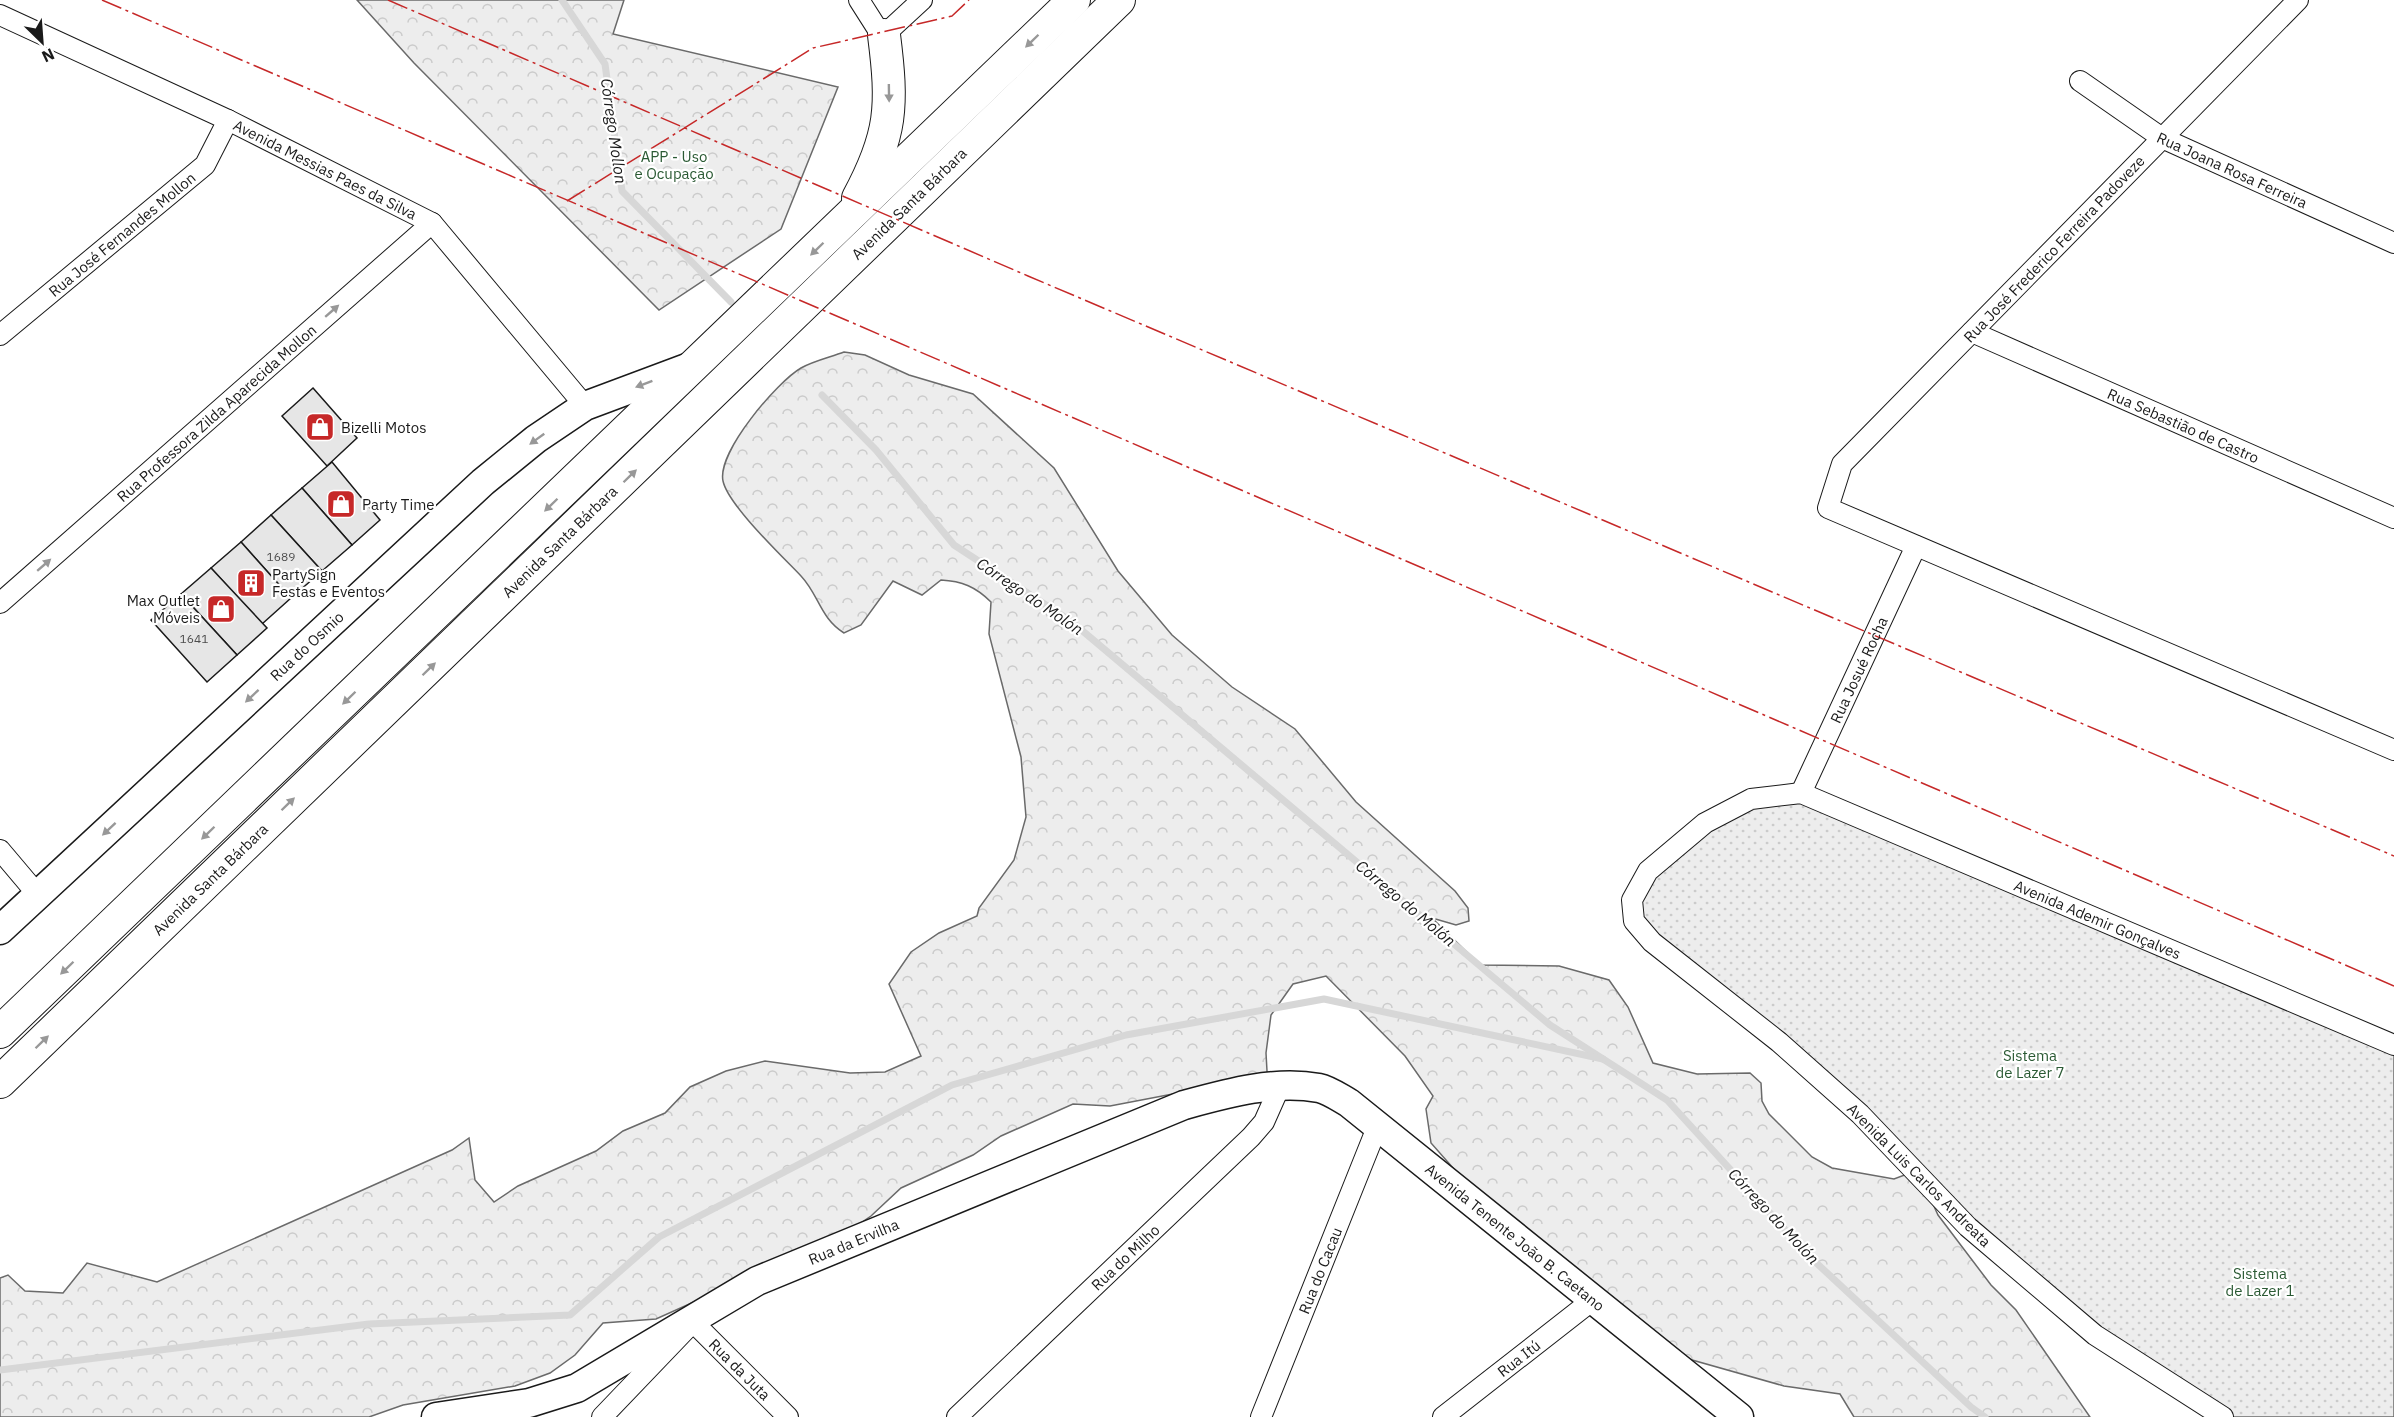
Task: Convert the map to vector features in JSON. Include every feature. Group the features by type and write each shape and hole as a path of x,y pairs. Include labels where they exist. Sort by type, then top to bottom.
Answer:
{"main road":[{"path":"0,1032 699,363 1074,0"},
{"name":"Avenida Santa Bárbara","path":"0,1082 1119,0"},
{"path":"846,220 874,168 886,134 890,103 884,35"}],"street":[{"path":"859,0 880,33 884,35 922,0"},
{"name":"Rua José Frederico Ferreira Padoveze","path":"1916,546 1828,508 1842,465 2298,0"},
{"name":"Avenida Messias Paes da Silva","path":"0,15 228,120 432,223 585,406"},
{"name":"Rua Joana Rosa Ferreira","path":"2080,81 2162,138 2394,243"},
{"name":"Rua José Fernandes Mollon","path":"0,335 205,165 228,120"},
{"name":"Rua Professora Zilda Aparecida Mollon","path":"0,603 432,223"},
{"name":"Rua Sebastião de Castro","path":"1972,332 2394,518"},
{"name":"Rua do Osmio","path":"0,930 483,482 536,439 585,406 699,363"},
{"path":"1916,546 2394,750"},
{"name":"Rua Josué Rocha","path":"1801,793 1916,546"},
{"name":"Avenida Luis Carlos Andreata","path":"1801,793 1751,799 1705,823 1648,871 1632,900 1634,921 1652,942 1779,1042 1860,1114 1968,1227 2095,1335 2223,1417"},
{"name":"Avenida Ademir Gonçalves","path":"1801,793 2394,1045"},
{"path":"0,850 39,895"},
{"name":"Avenida Tenente João B. Caetano","path":"1280,1086 1321,1088 1349,1103 1739,1417"},
{"name":"Rua da Ervilha","path":"436,1417 529,1403 577,1388 693,1322 757,1281 821,1253 1184,1105 1237,1091 1280,1086"},
{"name":"Rua do Milho","path":"957,1417 1251,1137 1264,1122 1280,1086"},
{"name":"Rua do Cacau","path":"1261,1417 1378,1125"},
{"name":"Rua Itú","path":"1443,1417 1594,1299"},
{"path":"602,1417 693,1322"},
{"name":"Rua da Juta","path":"693,1322 788,1417"}],"green space":[{"name":"APP - Uso e Ocupação","path":"357,0 624,0 613,34 838,87 781,229 659,310 414,63"},
{"path":"844,352 865,355 909,375 973,394 1054,468 1118,571 1172,635 1232,687 1295,729 1356,802 1455,891 1468,908 1469,921 1456,925 1432,918 1480,965 1559,966 1609,980 1628,1007 1653,1063 1697,1074 1750,1073 1761,1083 1762,1101 1769,1114 1812,1157 1832,1168 1894,1179 1910,1173 1910,1153 1938,1215 1991,1285 2016,1310 2090,1417 1854,1417 1840,1394 1784,1386 1678,1356 1498,1219 1431,1143 1426,1109 1433,1096 1405,1056 1326,976 1293,984 1271,1015 1266,1053 1268,1089 1178,1093 1110,1106 1073,1104 1001,1136 973,1155 901,1188 871,1216 843,1235 656,1319 603,1323 575,1355 550,1373 515,1386 403,1405 369,1417 0,1417 0,1278 8,1275 25,1291 63,1293 87,1263 157,1282 452,1150 469,1138 475,1180 494,1202 518,1186 596,1151 623,1131 665,1113 690,1087 726,1071 765,1061 850,1073 885,1072 921,1056 889,984 911,952 939,933 977,916 979,908 1014,860 1026,817 1021,757 989,634 991,602 980,592 956,582 941,580 922,595 893,581 861,625 844,633 830,620 807,583 745,517 727,491 723,481 729,453 751,419 778,387 801,368"},
{"name":"Sistema de Lazer 7","path":"1801,793 2394,1045 2394,1417 2223,1417 2095,1335 1634,921 1648,871 1705,823"}],"building":[{"name":"Bizelli Motos","path":"313,388 357,438 327,466 282,416"},
{"name":"Party Time","path":"332,462 380,520 352,545 302,488"},
{"path":"302,488 352,545 322,571 271,515"},
{"path":"271,515 322,571 291,598 241,542"},
{"name":"PartySign Festas e Eventos","path":"241,542 291,598 262,624 211,568"},
{"name":"Max Outlet Móveis","path":"211,568 267,628 237,655 181,594"},
{"path":"181,594 237,655 207,682 151,620"}],"waterway":[{"name":"Córrego Mollon","path":"562,0 605,64 622,191 731,302"},
{"name":"Córrego do Molón","path":"822,395 876,450 954,545 1072,622 1550,1025 1667,1100 1810,1257 1971,1407 1985,1417"},
{"path":"0,1370 369,1324 570,1315 659,1237 952,1085 1126,1035 1324,999 1603,1059"}],"power":[{"path":"102,0 2394,986"},
{"path":"388,0 1028,276 2394,856"},
{"path":"567,201 813,48 952,16 969,0"}],"place":[{"name":"Bizelli Motos","path":"320,427"},
{"name":"Party Time","path":"341,504"},
{"name":"PartySign Festas e Eventos","path":"251,583"},
{"name":"Max Outlet Móveis","path":"221,609"}],"park label":[{"name":"Sistema de Lazer 1","path":"2260,1282"}]}
